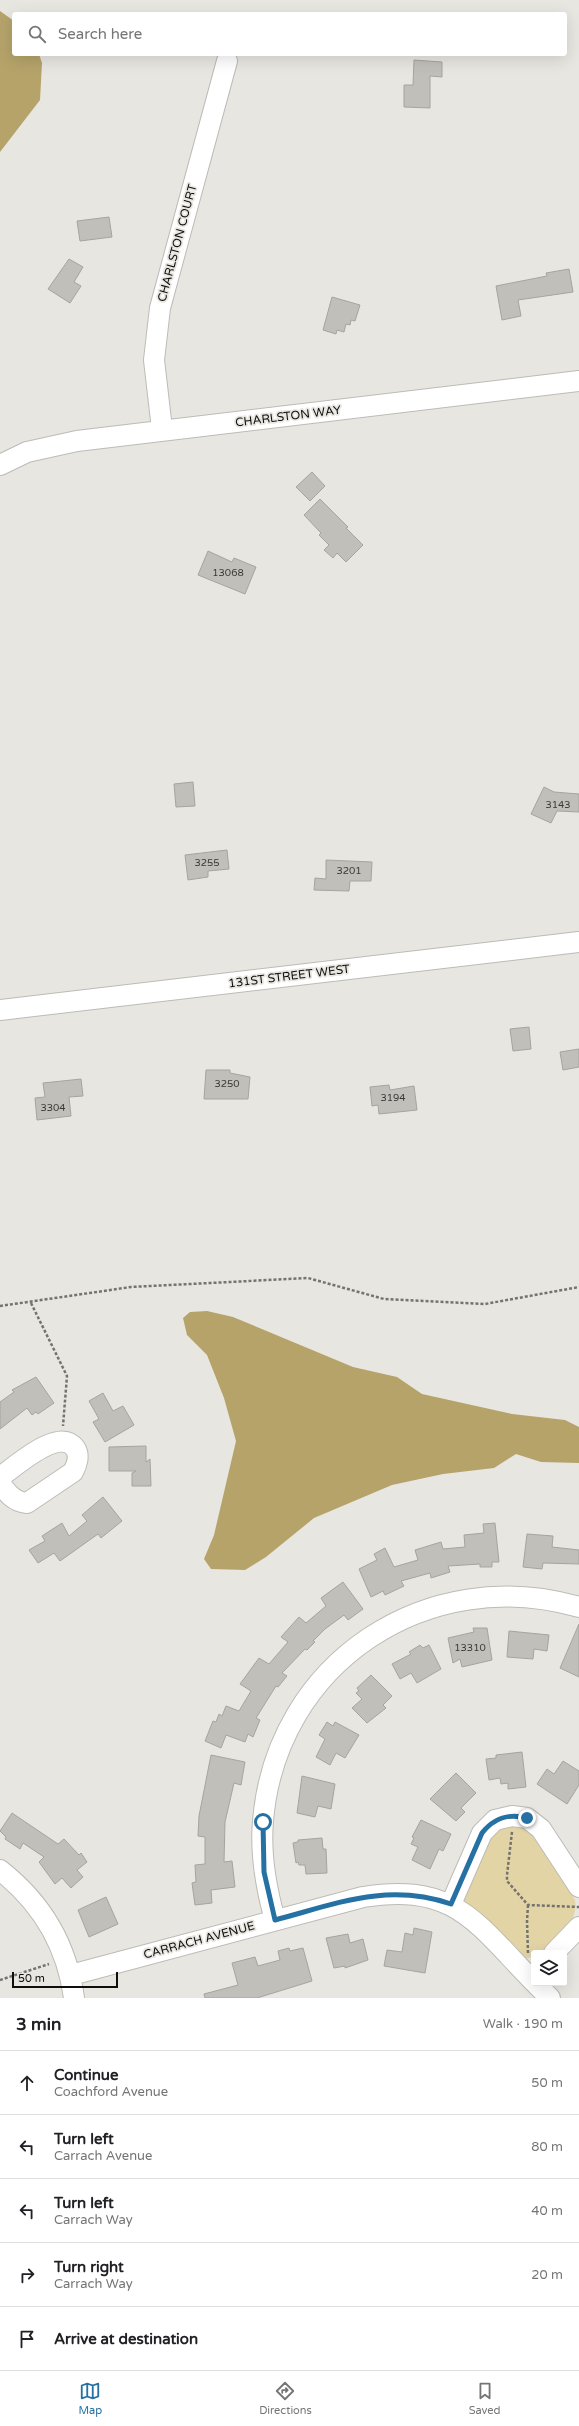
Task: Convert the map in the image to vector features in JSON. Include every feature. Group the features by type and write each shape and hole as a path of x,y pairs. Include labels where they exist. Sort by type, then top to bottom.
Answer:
{"street":[{"name":"CHARLSTON COURT","path":"162,429 154,360 160,308 226,61"},
{"name":"CHARLSTON WAY","path":"0,465 27,452 76,441 162,429 579,381"},
{"name":"131ST STREET WEST","path":"0,1010 579,942"},
{"path":"0,1477 49,1443 63,1441 71,1444 76,1450 78,1465 69,1476 36,1499 27,1503 21,1503 9,1495 0,1483"},
{"path":"275,1920 264,1872 262,1838 265,1805 270,1776 288,1730 297,1712 329,1671 359,1644 385,1627 406,1616 441,1604 471,1598 510,1596 547,1600 579,1607"},
{"path":"451,1904 482,1833 495,1820 512,1816 527,1818 541,1829 579,1887"},
{"path":"0,1870 36,1904 48,1921 69,1967 74,1998"},
{"name":"CARRACH AVENUE","path":"69,1967 275,1920 363,1897 391,1894 422,1897 451,1904 487,1931 531,1976"},
{"path":"557,1950 579,1927"},
{"name":"CARRACH AVENUE","path":"540,1986 550,1998"}],"path":[{"path":"0,1306 31,1303 70,1294 131,1287 308,1278 384,1299 485,1304 579,1288"},
{"path":"31,1303 67,1376 63,1441"},
{"path":"512,1816 511,1849 507,1881 528,1905 528,1953"},
{"path":"528,1905 579,1907"},
{"path":"0,1980 69,1967"}],"shaded area":[{"path":"0,11 12,20 12,56 40,56 42,63 40,100 0,152"},
{"path":"207,1311 233,1317 353,1367 397,1377 422,1394 512,1414 565,1420 579,1427 579,1463 541,1462 516,1454 494,1468 443,1474 392,1485 314,1518 266,1557 245,1570 211,1569 204,1559 214,1535 236,1441 224,1398 207,1355 187,1335 183,1318 190,1312"},
{"path":"512,1824 532,1831 575,1900 574,1916 566,1930 545,1950 531,1950 531,1957 528,1958 520,1956 464,1902 464,1896 469,1878 486,1842 494,1831"}],"building":[{"path":"414,60 442,62 442,77 430,76 430,108 404,107 404,85 413,85"},
{"path":"109,217 112,237 80,241 77,221"},
{"path":"69,259 83,267 74,282 81,286 70,303 48,289"},
{"path":"569,269 573,292 518,300 521,316 502,320 496,286 547,276 546,273"},
{"path":"332,297 360,305 355,321 351,320 350,325 346,324 344,332 337,330 336,334 323,330"},
{"path":"312,472 325,486 310,501 296,487"},
{"path":"320,499 348,527 346,528 363,545 346,562 337,553 333,558 324,550 329,545 319,535 321,533 304,515"},
{"path":"208,551 232,562 234,558 256,567 245,594 198,575"},
{"path":"193,782 195,806 176,807 174,784"},
{"path":"544,787 554,792 579,794 579,812 557,811 551,823 531,814"},
{"path":"227,850 229,869 208,871 208,877 188,880 185,855"},
{"path":"326,860 372,862 371,881 350,881 349,891 314,890 315,878 326,879"},
{"path":"529,1027 531,1049 513,1051 510,1029"},
{"path":"579,1049 579,1067 563,1070 560,1052"},
{"path":"206,1070 230,1070 230,1073 250,1077 248,1099 204,1099"},
{"path":"81,1079 83,1096 69,1097 71,1116 37,1120 35,1098 45,1097 43,1083"},
{"path":"389,1085 390,1090 414,1086 417,1110 379,1114 378,1105 372,1106 370,1087"},
{"path":"36,1377 54,1403 38,1414 36,1412 32,1415 27,1408 0,1429 0,1402 14,1392 12,1390"},
{"path":"103,1393 113,1411 123,1406 134,1425 105,1442 93,1422 99,1419 89,1401"},
{"path":"146,1446 146,1462 150,1459 151,1486 132,1486 132,1473 136,1471 109,1471 109,1447"},
{"path":"103,1497 122,1521 101,1538 98,1534 60,1561 54,1553 38,1563 29,1550 45,1541 42,1536 62,1523 69,1536 87,1521 82,1515"},
{"path":"495,1523 499,1562 492,1562 492,1567 480,1567 480,1564 448,1566 450,1572 431,1578 430,1573 401,1581 404,1586 385,1595 383,1591 371,1597 359,1569 377,1560 374,1554 385,1548 394,1567 418,1560 415,1550 441,1542 443,1549 465,1547 464,1535 484,1533 483,1524"},
{"path":"527,1534 553,1536 552,1547 579,1550 579,1564 543,1563 542,1569 523,1567"},
{"path":"343,1582 363,1609 348,1620 344,1615 325,1629 313,1641 315,1642 307,1650 305,1649 282,1673 287,1676 278,1687 276,1686 256,1718 260,1720 253,1737 248,1734 245,1742 226,1735 221,1748 205,1741 213,1721 216,1722 219,1714 222,1716 226,1706 239,1711 251,1691 240,1684 259,1658 269,1664 288,1642 281,1637 299,1617 306,1623 326,1606 321,1598"},
{"path":"579,1624 579,1677 560,1668"},
{"path":"473,1628 487,1628 492,1660 462,1667 460,1659 453,1663 448,1638 474,1632"},
{"path":"509,1631 549,1635 547,1651 534,1649 533,1659 507,1657"},
{"path":"420,1645 423,1648 429,1645 441,1669 417,1683 411,1673 400,1679 392,1664 411,1654 409,1652"},
{"path":"371,1675 392,1696 383,1705 386,1708 367,1723 352,1708 362,1699 356,1693 359,1691 357,1688"},
{"path":"327,1722 333,1726 335,1722 359,1735 345,1758 336,1753 330,1765 316,1757 325,1739 319,1735"},
{"path":"522,1752 526,1787 508,1789 508,1783 501,1784 500,1778 489,1780 486,1759 496,1758 496,1755"},
{"path":"211,1755 245,1762 241,1785 234,1783 225,1822 224,1862 232,1861 235,1887 211,1890 212,1903 195,1905 192,1883 196,1882 195,1865 205,1864 205,1837 198,1836 199,1816"},
{"path":"563,1761 579,1771 579,1785 567,1804 537,1784 547,1769 554,1774"},
{"path":"456,1773 476,1793 461,1808 465,1812 456,1821 430,1799"},
{"path":"302,1776 335,1784 331,1809 318,1806 315,1817 297,1813"},
{"path":"12,1813 58,1844 64,1839 79,1855 81,1853 87,1862 77,1870 83,1877 71,1888 62,1878 55,1884 39,1862 44,1857 23,1843 20,1849 5,1839 6,1837 0,1831"},
{"path":"421,1820 451,1834 443,1851 439,1849 430,1869 412,1860 418,1847 411,1844 414,1838 412,1837"},
{"path":"322,1838 323,1849 326,1849 327,1873 306,1874 305,1865 299,1865 298,1862 296,1863 293,1843 298,1842 298,1840"},
{"path":"106,1897 118,1924 89,1937 78,1910"},
{"path":"414,1928 432,1932 425,1973 384,1966 387,1950 402,1952 405,1933 413,1935"},
{"path":"348,1934 350,1943 363,1939 368,1960 345,1968 345,1966 334,1968 326,1938"},
{"path":"289,1948 290,1951 303,1948 312,1981 257,1998 205,1998 204,1994 238,1985 232,1963 255,1957 258,1966 280,1960 278,1951"}],"route":[{"path":"263,1822 262,1838 264,1872 275,1920 363,1897 379,1895 405,1894 451,1904 482,1833 488,1825 502,1817 520,1816 527,1818"}]}
